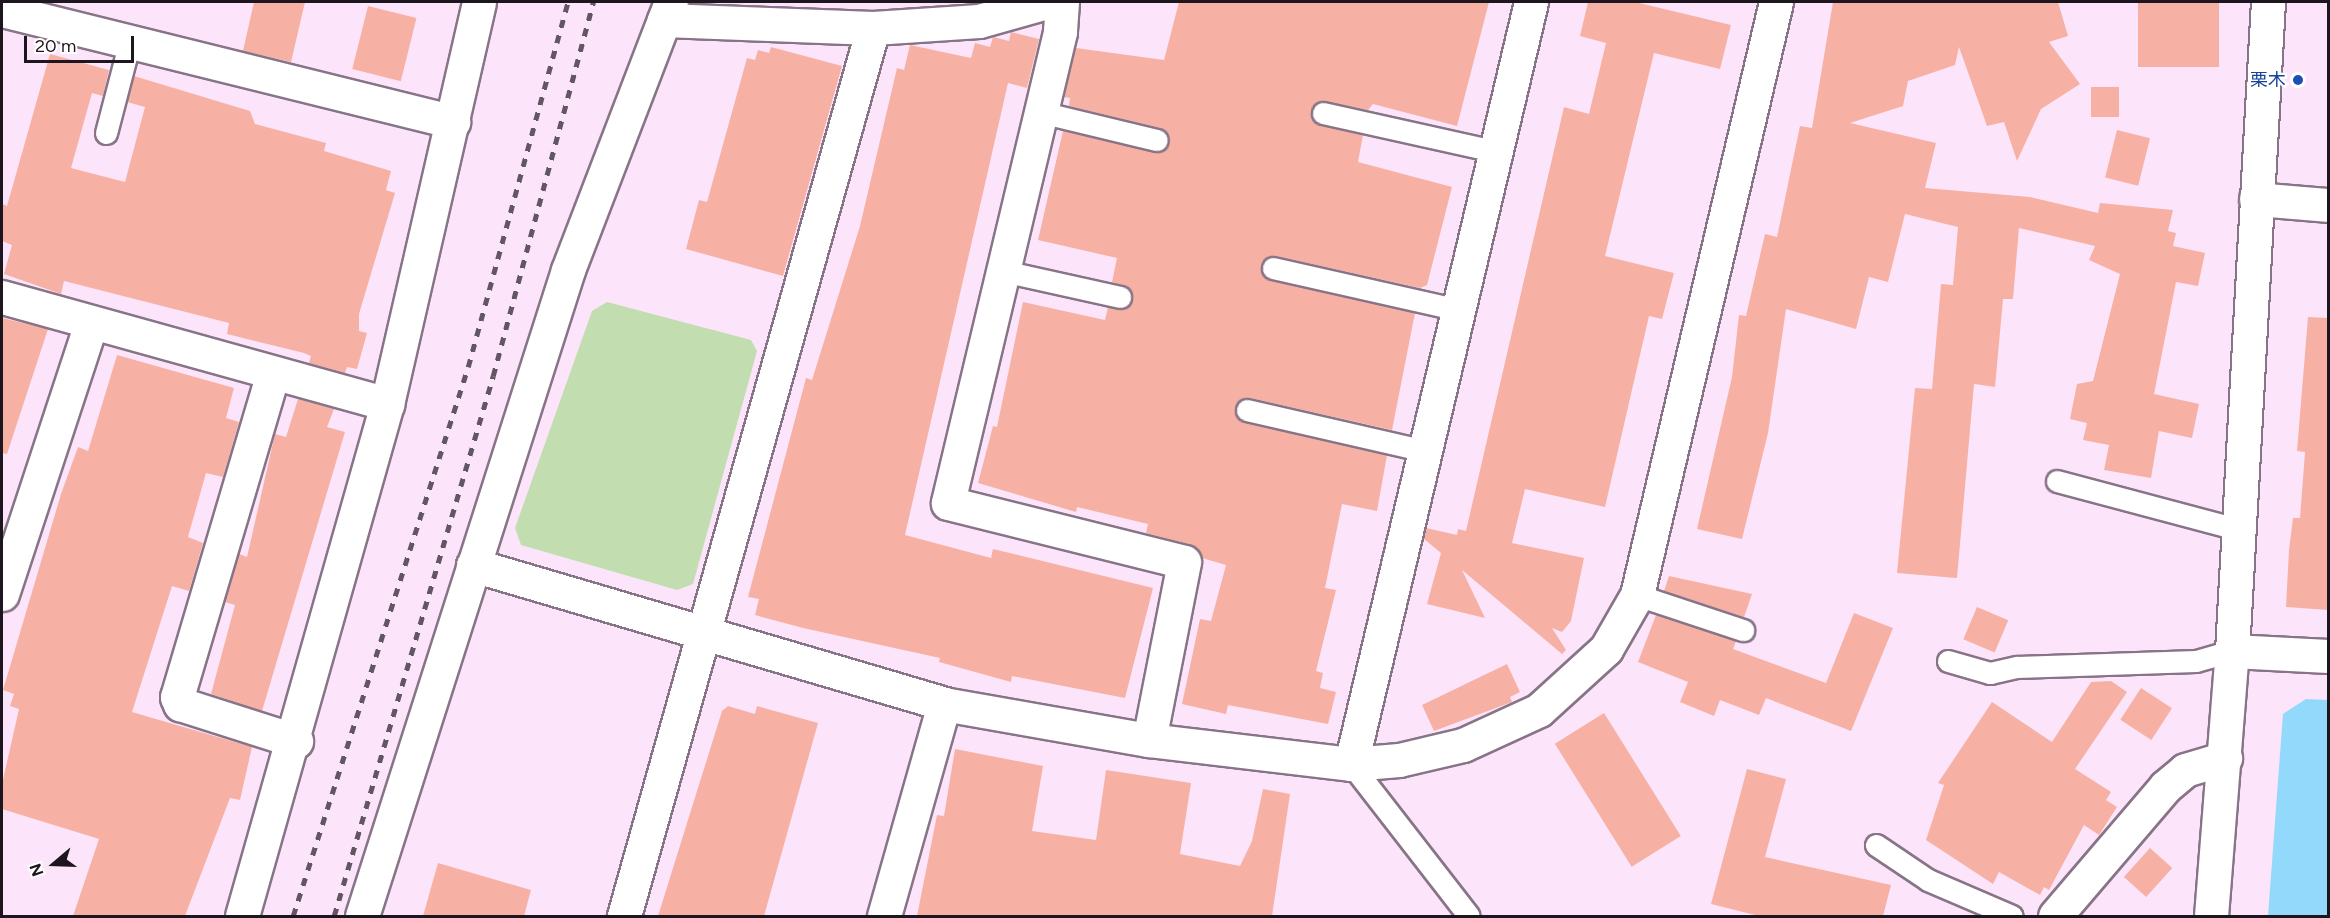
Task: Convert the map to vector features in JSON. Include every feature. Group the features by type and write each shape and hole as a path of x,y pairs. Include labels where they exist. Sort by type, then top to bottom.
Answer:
{"street":[{"path":"242,916 296,741 387,404 479,2"},
{"path":"362,916 568,270 668,10 873,28 979,21 1047,2"},
{"path":"1062,2 1040,112 948,503 1185,562 1149,740"},
{"path":"1351,764 1531,2"},
{"path":"473,566 944,705 1149,740 1351,764 1463,745 1539,710 1606,649 1637,595 1776,2"},
{"path":"2211,916 2232,651 2268,2"},
{"path":"2,10 453,122"},
{"path":"624,916 873,28"},
{"path":"2256,200 2328,205"},
{"path":"2,297 387,404"},
{"path":"2,594 91,323"},
{"path":"273,373 177,697 180,704 296,741"},
{"path":"2232,651 2328,656"},
{"path":"884,916 944,705"},
{"path":"2055,916 2165,787 2185,770 2225,758"}],"lane":[{"path":"106,133 130,41"},
{"path":"1040,112 1157,140"},
{"path":"1323,113 1494,151"},
{"path":"1273,268 1460,310"},
{"path":"1003,271 1120,297"},
{"path":"1247,410 1426,451"},
{"path":"2057,481 2238,529"},
{"path":"1637,595 1743,630"},
{"path":"1948,661 1990,673 2017,667 2196,661 2232,651"},
{"path":"1351,764 1469,916"},
{"path":"1876,845 1928,880 2012,916"}],"green space":[{"path":"607,302 751,340 757,351 693,584 677,590 521,545 515,528 592,311"}],"water":[{"path":"2306,699 2328,700 2328,916 2268,916 2283,714"}],"building":[{"path":"254,2 305,2 291,62 243,51"},
{"path":"1179,2 1489,2 1457,126 1373,104 1368,110 1320,101 1311,111 1320,125 1363,135 1358,162 1452,187 1427,285 1420,288 1276,256 1261,266 1270,280 1415,313 1392,430 1250,398 1235,408 1244,422 1387,455 1377,511 1342,504 1325,588 1336,590 1316,671 1323,673 1320,688 1336,692 1328,724 1228,705 1226,714 1182,704 1200,619 1211,621 1226,565 1202,558 1189,544 1146,533 1148,524 1077,507 1076,512 978,483 993,426 997,427 1023,302 1105,320 1108,307 1123,309 1132,300 1128,287 1112,282 1117,258 1038,240 1063,131 1154,152 1169,142 1160,128 1069,106 1070,98 1064,97 1076,48 1164,60"},
{"path":"1588,2 1635,2 1731,25 1720,69 1654,53 1605,256 1674,273 1662,319 1649,316 1605,507 1525,489 1512,543 1584,558 1571,621 1562,632 1552,628 1566,650 1562,654 1462,570 1485,618 1427,604 1441,553 1424,539 1426,528 1457,535 1458,529 1466,531 1564,107 1589,114 1606,43 1580,36"},
{"path":"1833,2 2058,2 2068,36 2049,42 2080,84 2041,109 2017,161 2004,122 1987,126 1959,47 1955,65 1908,81 1903,106 1850,123 1936,143 1925,188 2030,197 2098,213 2100,203 2173,210 2168,231 2176,233 2173,246 2205,253 2198,286 2176,282 2154,394 2199,404 2192,438 2159,431 2151,478 2104,470 2109,445 2083,440 2087,423 2070,419 2077,384 2093,381 2120,274 2089,260 2095,246 2019,228 2013,299 2003,299 1995,387 1974,384 1957,578 1897,573 1915,388 1932,389 1941,284 1953,285 1958,227 1905,214 1888,282 1869,277 1856,329 1786,309 1768,433 1742,539 1697,529 1732,377 1739,315 1746,316 1765,234 1777,237 1800,126 1812,128"},
{"path":"2138,2 2219,2 2219,67 2138,67"},
{"path":"368,6 417,18 401,81 352,69"},
{"path":"1011,32 1039,39 1027,88 1008,83 905,535 991,558 993,549 1153,588 1125,698 1012,676 1011,682 939,662 940,658 803,628 755,615 759,599 748,597 806,378 812,380 860,226 897,68 904,70 910,45 971,58 975,43 990,47 993,37 1009,41"},
{"path":"771,47 842,66 783,276 686,249 699,200 707,202 747,58 755,60 758,50 769,53"},
{"path":"50,54 109,70 103,96 92,93 71,168 125,182 145,107 127,102 134,76 250,111 255,124 326,143 324,151 391,171 386,190 395,193 359,314 359,331 367,333 357,369 347,367 345,373 309,363 311,356 304,353 227,334 229,323 64,281 61,294 4,274 12,245 2,241 2,204 7,206"},
{"path":"2091,87 2119,87 2119,117 2091,117"},
{"path":"2117,130 2150,138 2138,186 2105,178"},
{"path":"2308,317 2328,318 2328,610 2286,607 2293,518 2300,518 2305,452 2297,451"},
{"path":"2,318 48,329 7,454 2,453"},
{"path":"117,355 234,388 226,418 239,422 223,477 206,473 188,537 203,543 189,591 172,586 132,712 252,747 240,800 230,798 185,916 73,916 99,839 2,809 2,784 19,709 10,706 14,694 3,690 61,494 78,447 88,451"},
{"path":"298,399 334,409 327,427 345,432 262,711 211,694 235,605 225,602 239,554 247,557 275,434 286,437"},
{"path":"1669,576 1752,594 1744,617 1664,591"},
{"path":"1977,607 2008,620 1995,653 1963,639"},
{"path":"1854,613 1893,628 1851,731 1766,698 1759,715 1720,700 1714,716 1680,702 1688,682 1638,662 1656,615 1736,641 1733,649 1826,683"},
{"path":"1507,664 1520,692 1510,697 1512,702 1434,731 1422,705"},
{"path":"2111,681 2127,692 2075,769 2111,792 2106,800 2117,807 2099,835 2084,825 2049,890 2044,887 2040,895 1999,872 1993,884 1926,840 1944,785 1938,783 1992,702 2052,742 2091,682"},
{"path":"2141,688 2172,708 2151,740 2120,720"},
{"path":"728,706 755,714 757,706 818,723 764,916 658,916 722,711"},
{"path":"1604,713 1681,836 1632,867 1555,744"},
{"path":"955,749 1043,766 1032,831 1096,840 1106,770 1191,783 1180,854 1240,866 1252,841 1263,789 1290,794 1272,916 917,916 937,815 944,816"},
{"path":"1747,769 1786,779 1765,857 1891,885 1883,916 1759,916 1711,904"},
{"path":"2150,848 2172,868 2146,897 2124,877"},
{"path":"438,863 531,890 524,916 423,916"}],"railway":[{"path":"293,916 468,367 568,2"},
{"path":"334,916 493,376 593,2"}],"place":[{"name":"栗木","path":"2298,80"}]}
